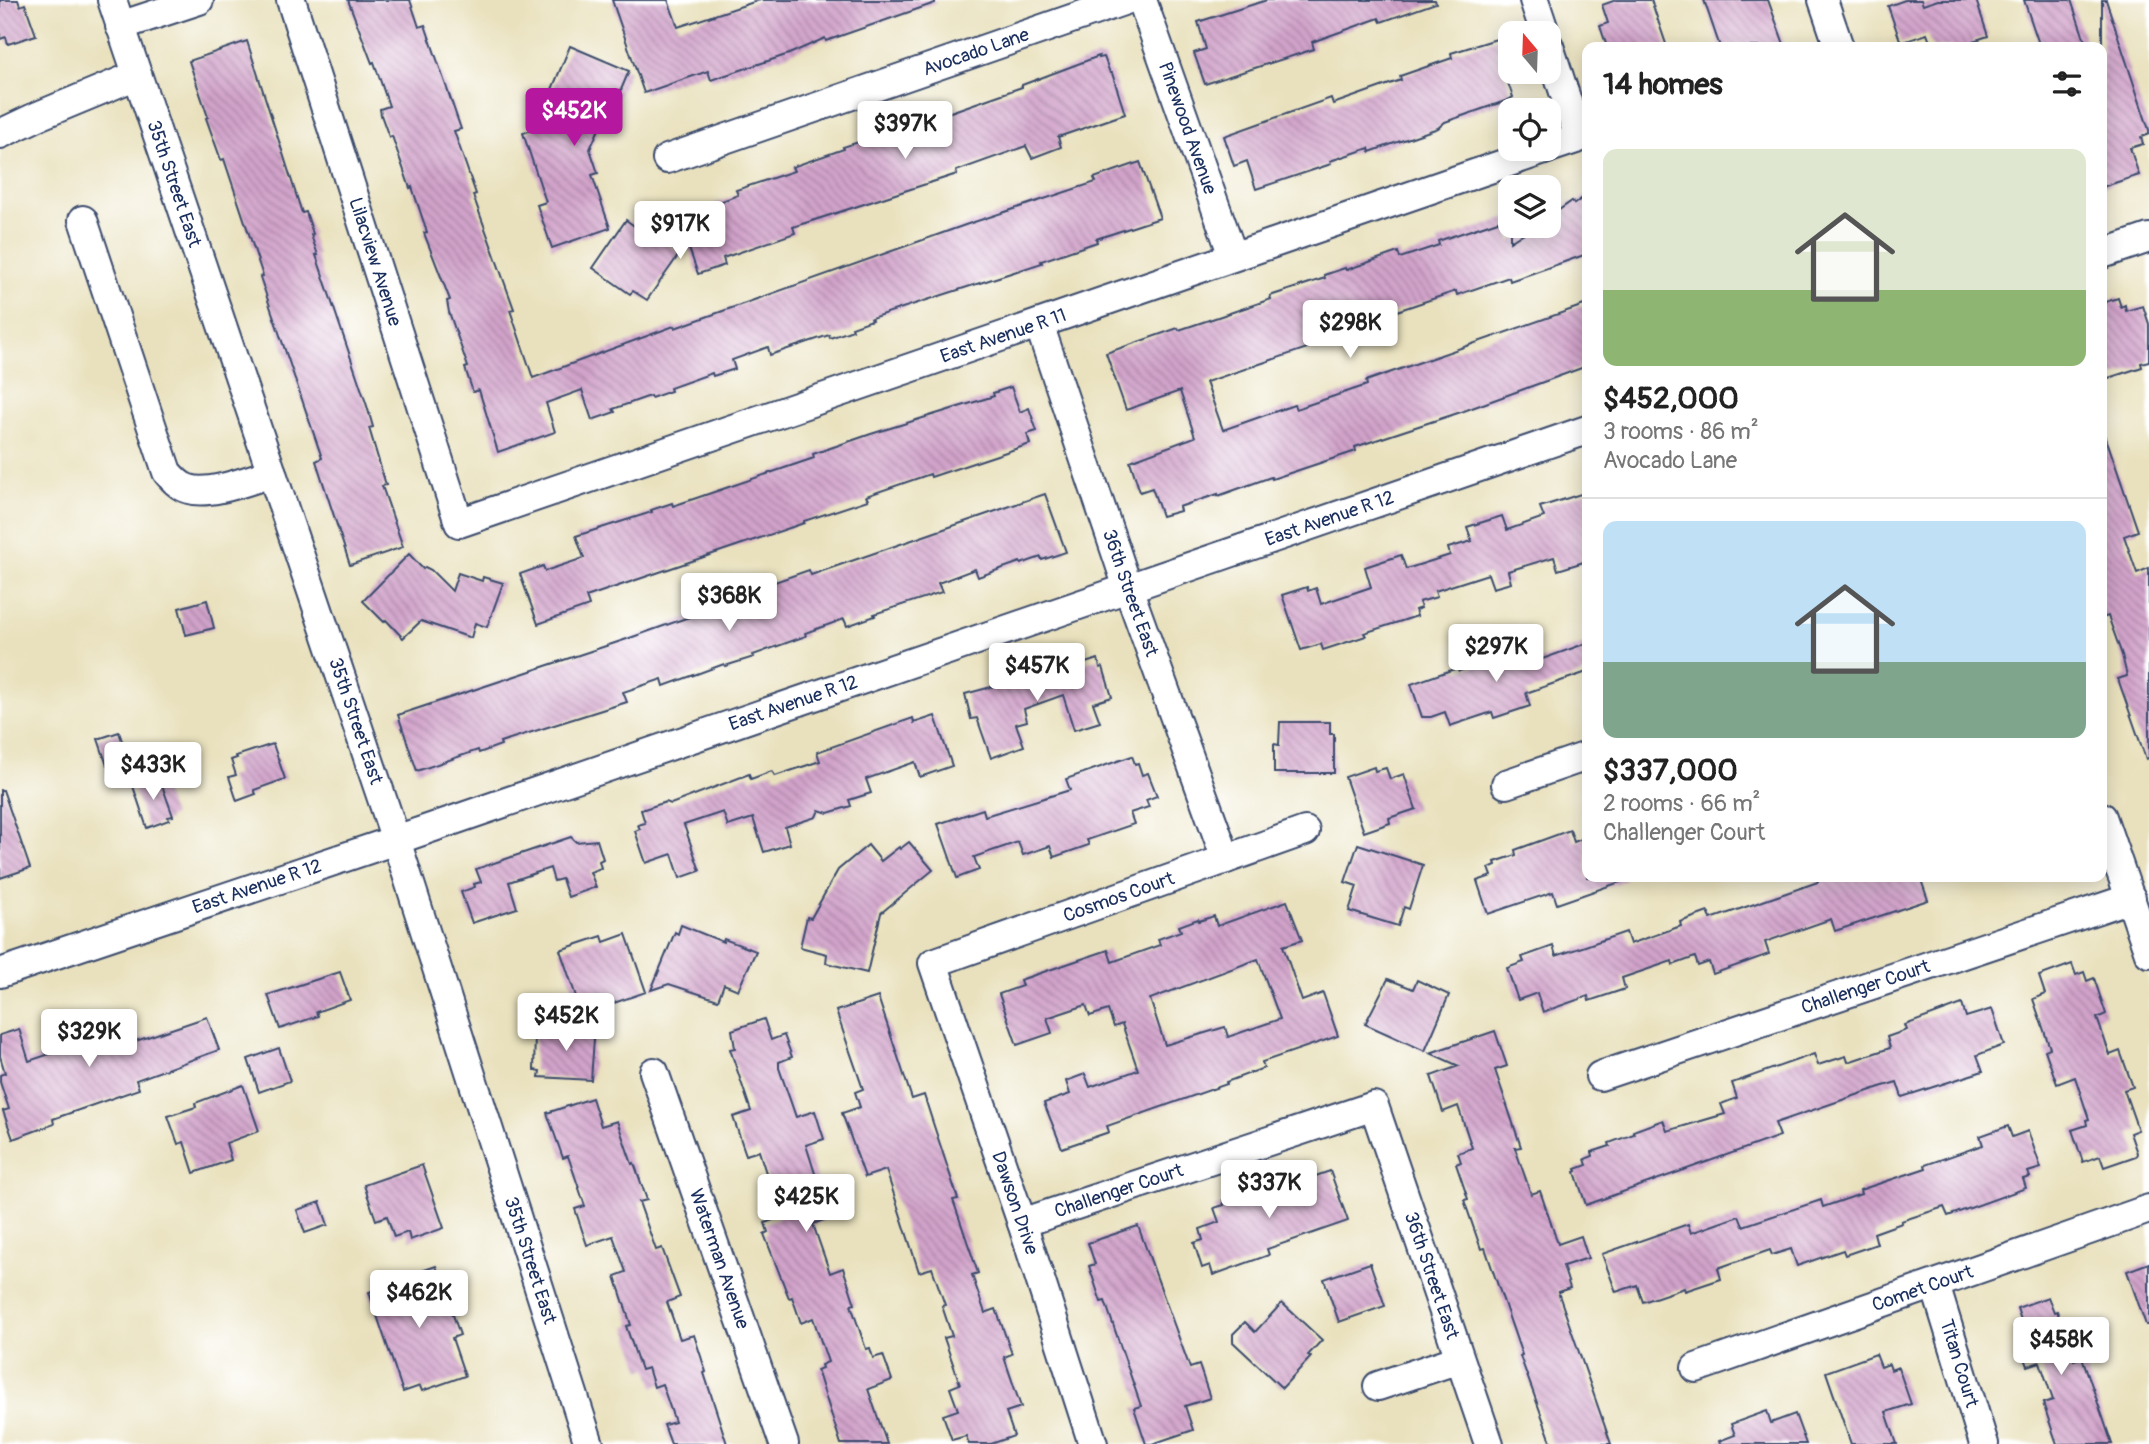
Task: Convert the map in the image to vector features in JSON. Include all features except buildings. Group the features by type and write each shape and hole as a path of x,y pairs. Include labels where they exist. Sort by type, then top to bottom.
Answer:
{"street":[{"name":"35th Street East","path":"111,0 396,840 589,1444"},
{"path":"120,26 199,0"},
{"name":"Lilacview Avenue","path":"291,0 459,523"},
{"name":"Avocado Lane","path":"667,159 1126,0"},
{"name":"Pinewood Avenue","path":"1142,0 1233,256"},
{"path":"1534,0 1541,21"},
{"path":"1823,0 1837,42"},
{"path":"0,134 137,75"},
{"name":"East Avenue R 11","path":"1561,83 1579,138 1561,144"},
{"name":"East Avenue R 11","path":"459,523 1510,161"},
{"path":"83,220 167,472 176,482 190,490 208,491 272,473"},
{"path":"2107,252 2149,238"},
{"name":"36th Street East","path":"1039,324 1128,588 1226,859"},
{"name":"East Avenue R 12","path":"0,973 396,840 1582,432"},
{"path":"1506,784 1582,758"},
{"name":"Cosmos Court","path":"933,963 1304,831"},
{"path":"2107,831 2149,953"},
{"name":"Challenger Court","path":"1600,1076 2131,898"},
{"name":"Dawson Drive","path":"933,963 1022,1223 1093,1444"},
{"name":"Waterman Avenue","path":"654,1072 784,1444"},
{"name":"36th Street East","path":"1374,1105 1489,1444"},
{"name":"Challenger Court","path":"1022,1223 1374,1105"},
{"name":"Comet Court","path":"1696,1368 2149,1209"},
{"name":"Titan Court","path":"1935,1284 1984,1444"},
{"path":"1378,1386 1459,1359"}]}
